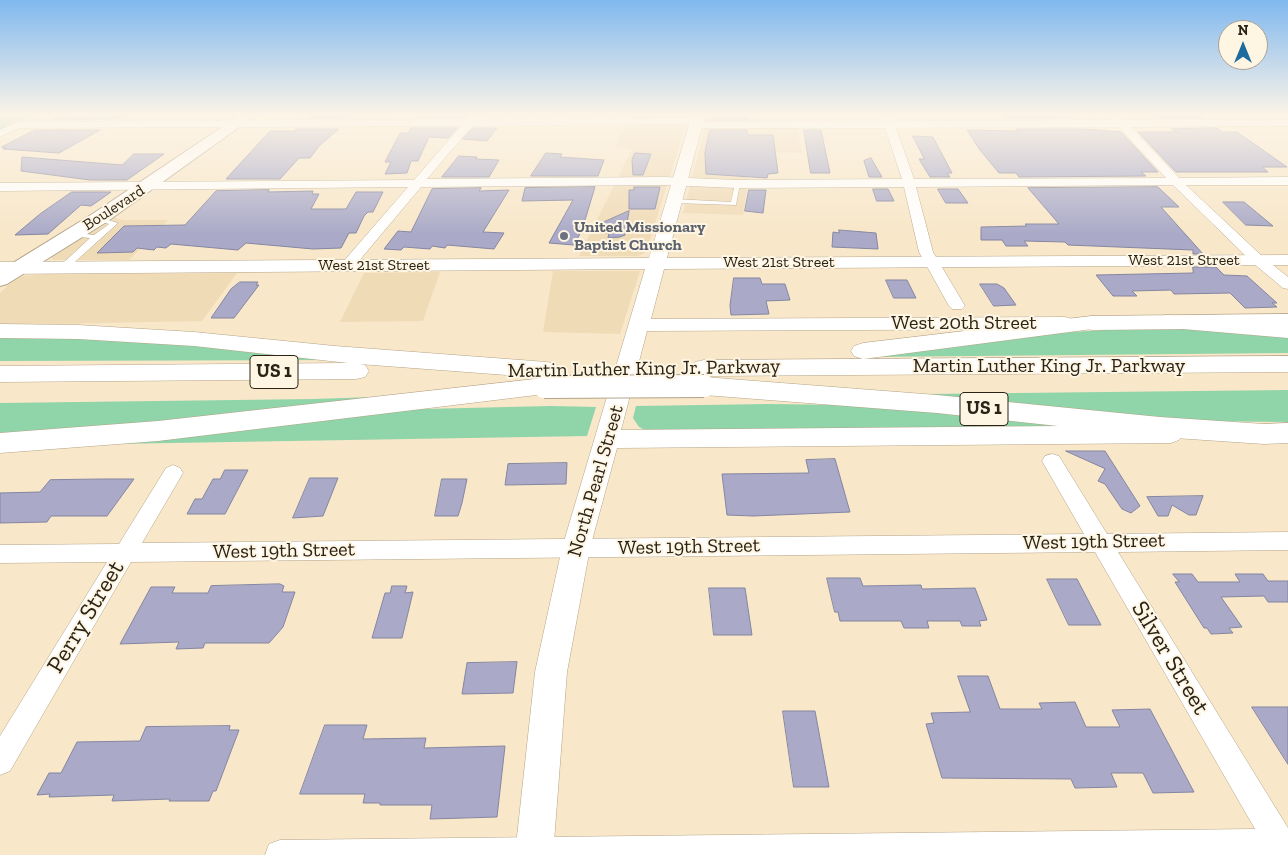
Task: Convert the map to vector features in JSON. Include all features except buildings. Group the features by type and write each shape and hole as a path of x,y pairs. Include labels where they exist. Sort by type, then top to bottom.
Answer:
{"main road":[{"name":"Boulevard","path":"0,280 8,268 98,219 192,155"},
{"name":"West 20th Street","path":"1092,323 1288,321"},
{"path":"1167,322 1288,331"},
{"path":"752,368 787,359 895,348 1092,323"},
{"path":"0,331 78,332 194,339 546,378"},
{"name":"Martin Luther King Jr. Parkway","path":"704,377 752,368 1288,364"},
{"name":"Martin Luther King Jr. Parkway","path":"0,374 1288,381"},
{"name":"US 1","path":"704,377 1160,427 1276,434"},
{"path":"0,443 158,431 546,378"},
{"name":"Martin Luther King Jr. Parkway","path":"0,390 546,378"}],"street":[{"path":"348,265 442,155"},
{"name":"North Pearl Street","path":"534,854 551,672 576,548 687,155"},
{"path":"900,155 909,183 926,252 957,306"},
{"path":"1151,155 1176,182 1258,260 1288,284"},
{"path":"0,187 419,182 680,182 737,184 1288,181"},
{"name":"West 21st Street","path":"8,268 1288,260"},
{"name":"West 20th Street","path":"640,325 1092,323"},
{"path":"608,439 1276,434"},
{"name":"Silver Street","path":"1052,461 1285,847"},
{"name":"Perry Street","path":"0,760 173,473"},
{"name":"West 19th Street","path":"0,554 1288,541"},
{"path":"280,855 1285,847"}],"lane":[{"path":"674,202 734,204 737,184"},
{"path":"64,268 114,222 98,219"},
{"path":"73,234 96,237"}],"shaded area":[{"path":"629,155 676,155 646,252 638,256 579,256"},
{"path":"698,155 748,155 748,179 743,215 683,213"},
{"path":"110,217 124,220 168,220 129,260 53,260 51,257 55,252"},
{"path":"553,271 640,271 620,334 543,332"},
{"path":"440,272 423,321 340,322 364,273"},
{"path":"237,273 202,321 0,325 0,293 12,281 23,276 48,274"}],"green space":[{"path":"1190,328 1288,334 1288,353 869,357 1039,334"},
{"path":"34,337 158,341 344,360 0,361 0,338"},
{"path":"1288,390 1288,422 1188,421 925,394"},
{"path":"403,396 259,412 0,436 0,403"},
{"path":"841,405 1115,426 645,430 639,427 633,418 636,406"},
{"path":"551,406 596,407 587,436 112,444 380,410"}],"place":[{"name":"United Missionary Baptist Church","path":"564,236"}]}
